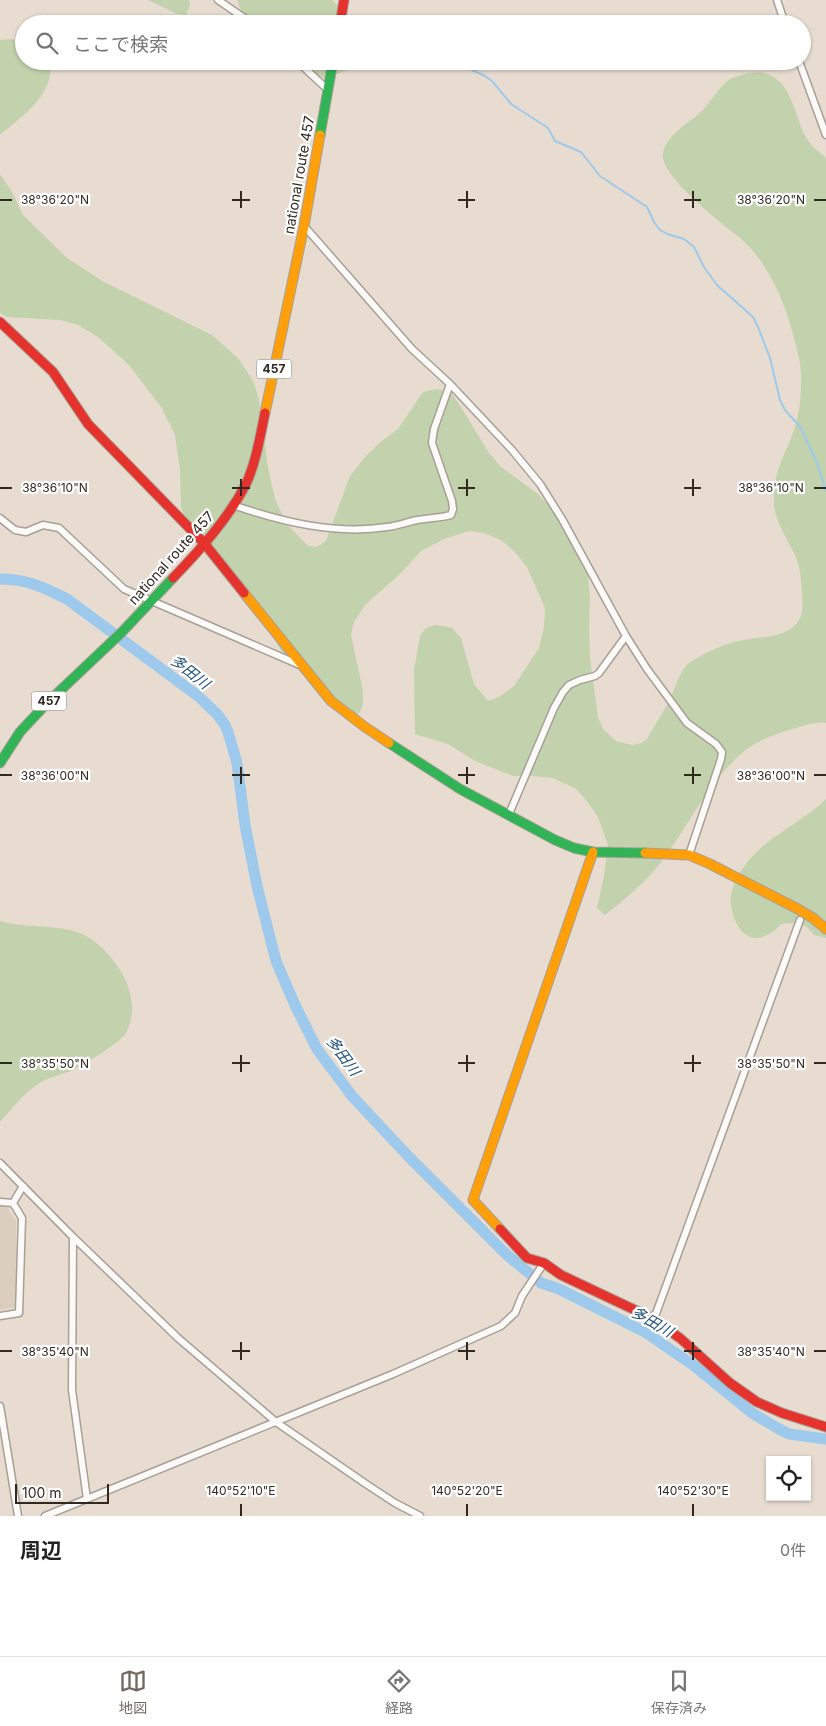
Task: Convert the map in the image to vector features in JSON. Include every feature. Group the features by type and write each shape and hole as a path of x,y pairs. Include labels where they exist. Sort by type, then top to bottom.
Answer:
{"main road":[{"path":"342,15 344,0"},
{"name":"national route 457","path":"0,763 26,725 121,633 204,543 233,505 246,483 257,452 304,226 331,70"},
{"path":"0,322 53,372 88,424 204,543 331,701 365,727 460,789 555,840 574,848 593,852 689,855 798,909 826,929"},
{"path":"593,852 473,1200 527,1258 544,1263 561,1275 654,1320 683,1340 743,1393 757,1402 773,1410 826,1427"}],"street":[{"path":"218,0 240,15"},
{"path":"777,0 782,15"},
{"path":"307,70 328,90"},
{"path":"802,70 826,135"},
{"path":"304,226 412,349 450,384 512,450 549,497 626,636 648,669 687,723 716,744 722,752 722,758 689,855"},
{"path":"233,505 303,524 339,529 388,528 419,520 451,515 453,509 452,501 432,443 434,429 450,384"},
{"path":"0,518 15,530 26,532 43,525 59,528 124,589 304,667"},
{"path":"508,814 554,708 563,692 569,684 595,676 626,636"},
{"path":"654,1320 800,920"},
{"path":"0,1163 73,1238 178,1338 276,1422 395,1503 420,1516"},
{"path":"13,1203 23,1186"},
{"path":"0,1202 13,1203"},
{"path":"0,1316 19,1313 22,1218 13,1203"},
{"path":"73,1238 72,1390 87,1499"},
{"path":"45,1516 393,1374 501,1326 515,1313 524,1293 544,1263"},
{"path":"0,1410 18,1516"}],"shaded area":[{"path":"0,1205 6,1205 16,1221 16,1307 0,1310"}],"green space":[{"path":"148,0 189,0 190,5 186,15 177,14"},
{"path":"237,0 332,0 347,15 243,15"},
{"path":"0,40 15,40 15,70 50,70 50,73 48,84 35,104 0,135"},
{"path":"300,70 348,70 325,78"},
{"path":"748,73 764,73 774,77 782,84 809,142 826,158 826,723 809,724 779,733 760,741 742,753 718,778 658,866 633,892 605,915 597,908 608,845 598,817 576,789 553,778 513,776 475,761 448,744 415,734 414,670 420,636 426,628 435,625 452,628 461,638 474,684 487,700 492,700 502,695 514,686 539,648 544,627 545,608 527,567 514,551 501,540 484,533 469,531 444,539 421,551 400,574 365,605 354,622 351,635 363,691 363,704 360,712 355,717 331,703 282,652 256,609 189,535 181,506 180,470 175,435 161,407 129,365 98,337 78,325 61,320 7,317 0,313 0,174 12,192 23,215 67,258 104,282 212,335 238,358 253,381 259,399 268,468 275,499 286,523 308,546 317,547 326,541 350,476 366,456 398,429 423,392 437,389 451,393 489,453 501,467 538,494 558,515 583,556 588,576 590,658 598,717 603,729 616,741 632,745 642,743 647,739 669,702 682,671 688,664 706,653 726,645 781,634 795,625 802,612 799,566 778,522 774,503 777,474 794,430 801,394 799,358 785,308 762,262 739,237 706,210 681,186 664,163 663,153 673,135 704,109 723,85 732,78"},
{"path":"826,799 826,938 814,935 806,926 795,923 781,924 768,935 761,937 755,938 743,933 738,927 731,907 732,893 739,874 749,859 759,849 805,817"},
{"path":"0,921 67,929 86,936 98,944 114,962 126,981 131,1000 132,1014 129,1027 123,1037 102,1053 69,1072 33,1087 0,1122"}],"waterway":[{"path":"472,70 493,82 511,104 548,128 555,141 581,152 600,176 647,207 660,230 684,239 694,247 704,267 717,285 753,317 770,358 780,400 785,410 801,428 817,463 826,491"},
{"name":"多田川","path":"0,579 18,580 35,584 67,599 198,696 217,714 225,725 237,763 245,825 257,886 276,961 317,1049 352,1096 409,1157 507,1255 541,1283 559,1289 645,1332 693,1365 752,1413 779,1429 789,1434 826,1439"}],"traffic: fast":[{"path":"320,135 331,70"},
{"path":"0,763 20,732 47,703 121,633 173,578"},
{"path":"389,743 460,789 555,840 574,848 593,852 645,853"}],"traffic: slow":[{"path":"265,413 304,226 320,135"},
{"path":"244,593 331,701 389,743"},
{"path":"500,1229 473,1200 593,852"},
{"path":"645,853 689,855 798,909 826,929"}],"traffic: jam":[{"path":"342,15 344,0"},
{"path":"0,322 53,372 88,424 204,543 244,593"},
{"path":"173,578 213,534 239,497 252,467 265,413"},
{"path":"500,1229 527,1258 544,1263 561,1275 654,1319 681,1339 730,1383 757,1402 782,1413 826,1427"}]}
